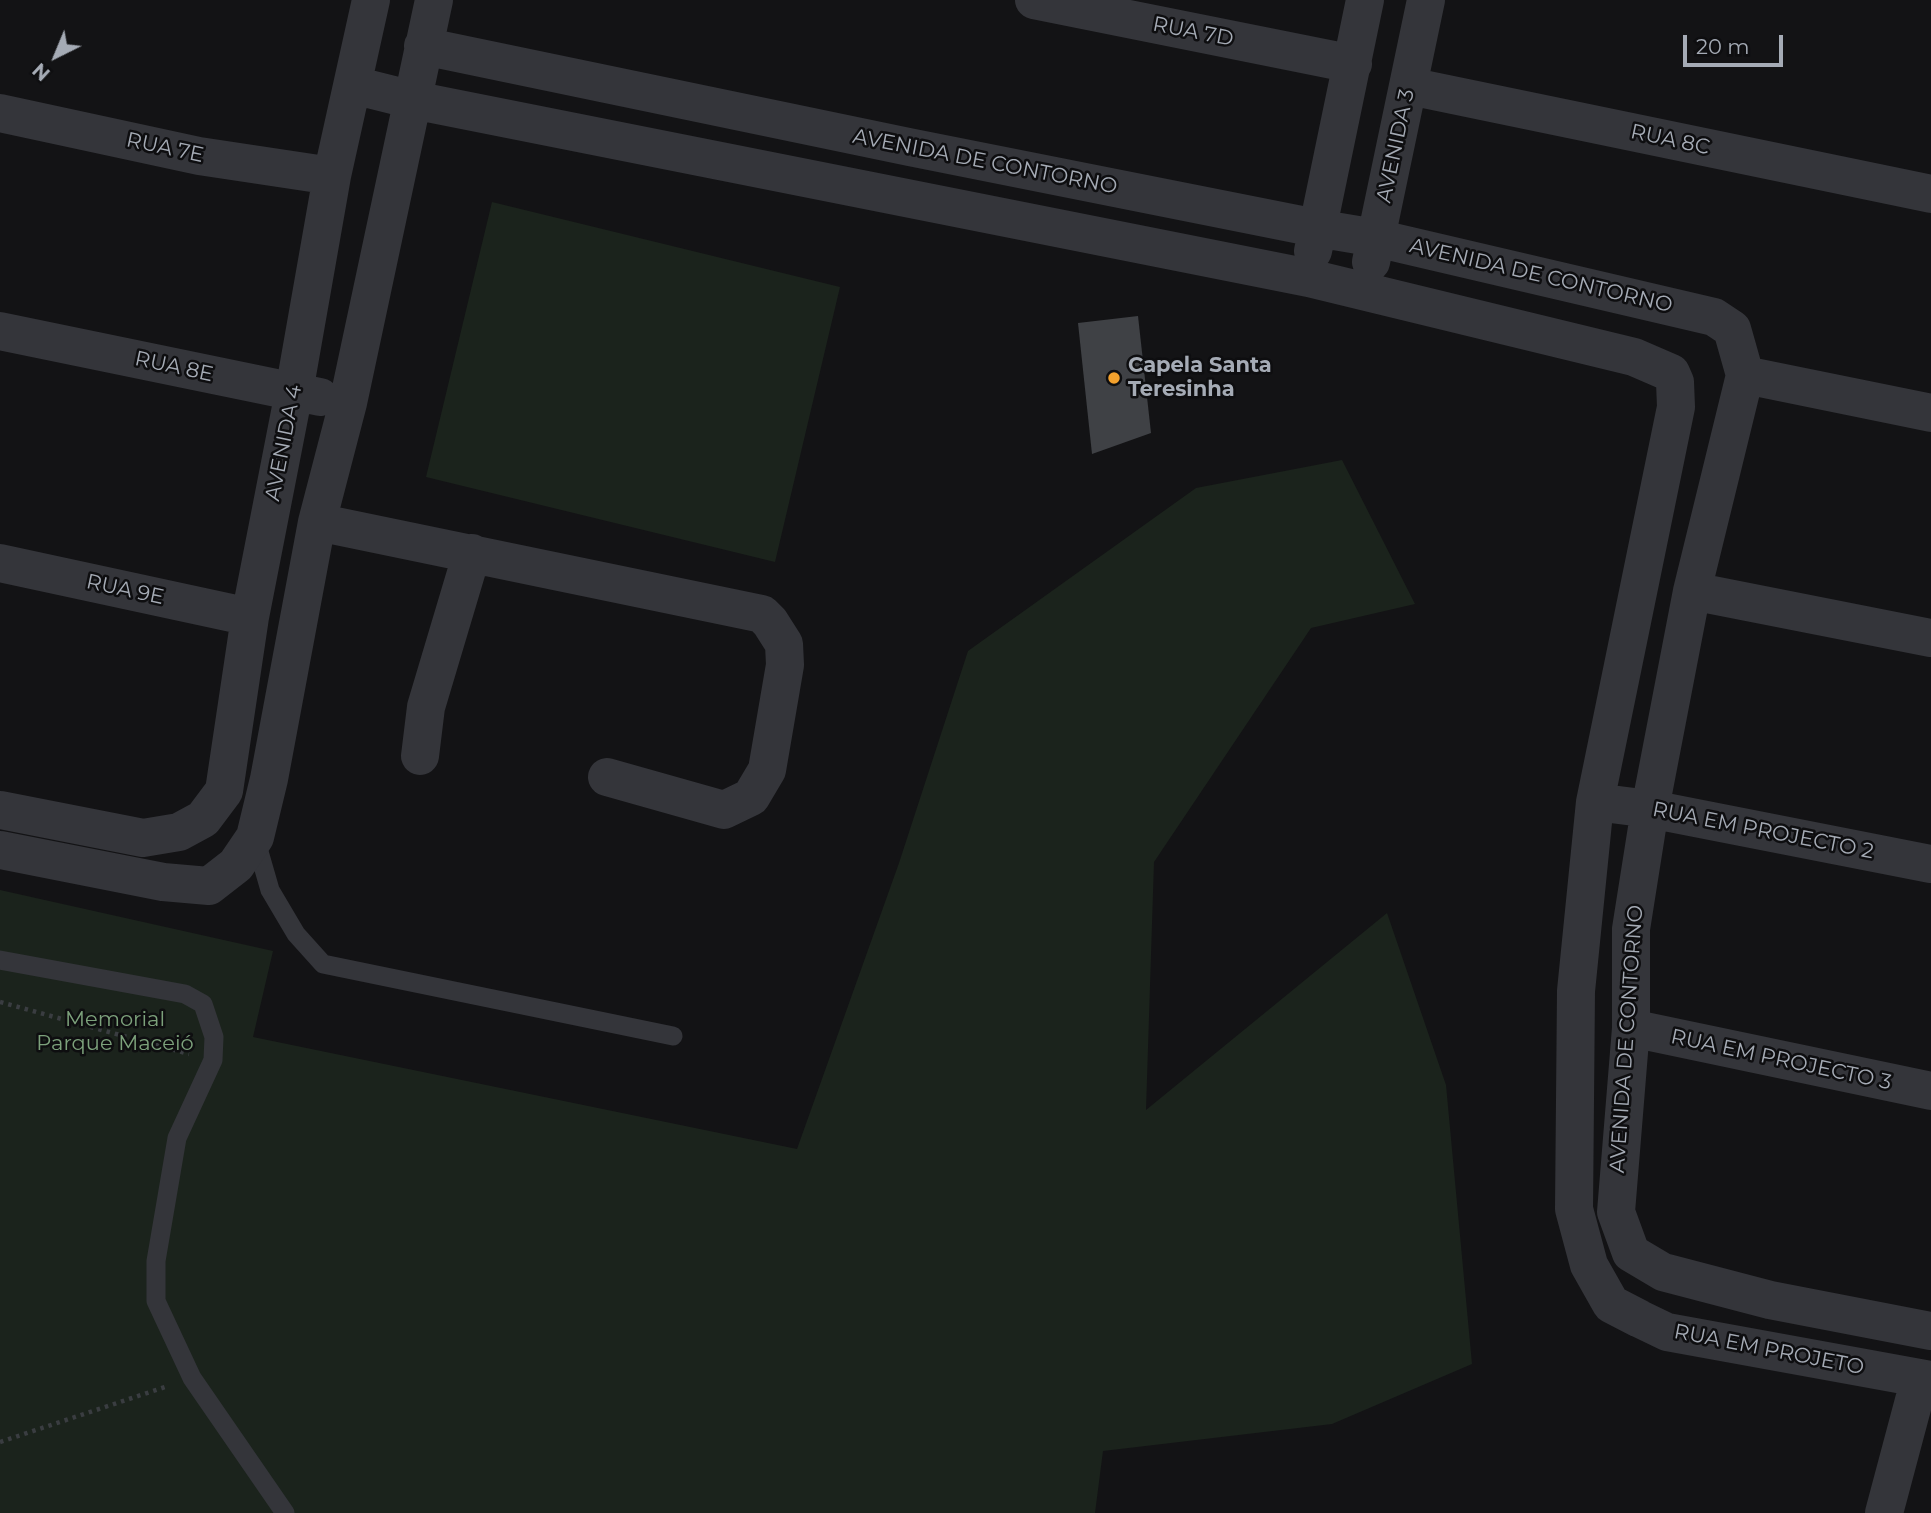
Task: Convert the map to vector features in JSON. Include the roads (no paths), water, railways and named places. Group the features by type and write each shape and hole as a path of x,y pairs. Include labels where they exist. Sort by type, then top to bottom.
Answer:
{"street":[{"name":"AVENIDA 4","path":"0,810 143,838 179,832 203,819 223,791 250,617 294,392 332,176 371,0"},
{"path":"0,850 163,882 209,886 246,851 269,779 317,522 348,403 434,0"},
{"name":"RUA 7D","path":"1034,0 1353,64"},
{"path":"1309,278 1316,228 1365,0"},
{"name":"AVENIDA 3","path":"1366,291 1426,0"},
{"name":"AVENIDA DE CONTORNO","path":"424,46 909,147 1376,238 1714,317 1732,329 1745,375 1692,591 1650,809 1631,929 1630,1028 1616,1212 1630,1253 1663,1272 1770,1300 1931,1331"},
{"name":"AVENIDA DE CONTORNO","path":"352,85 413,100 1309,278 1634,357 1671,373 1675,382 1675,407 1595,802 1576,990 1574,1209 1589,1265 1611,1304"},
{"name":"RUA 8C","path":"1409,86 1931,194"},
{"name":"RUA 7E","path":"0,113 199,156 332,176"},
{"name":"RUA 8E","path":"0,331 348,403"},
{"path":"1745,375 1931,413"},
{"path":"317,522 762,614 784,644 785,666 767,770 751,797 724,810 607,777"},
{"path":"420,756 426,707 472,553"},
{"name":"RUA 9E","path":"0,563 250,617"},
{"path":"1692,591 1931,638"},
{"name":"RUA EM PROJECTO 2","path":"1595,802 1650,809 1931,864"},
{"name":"RUA EM PROJECTO 3","path":"1630,1028 1931,1091"},
{"name":"RUA EM PROJETO","path":"1611,1304 1667,1332 1925,1379"},
{"path":"1884,1513 1925,1379"}],"lane":[{"path":"246,851 296,934 323,964 673,1036"},
{"path":"0,960 185,993 203,1004 214,1037 213,1060 177,1138 156,1261 156,1301 192,1378 285,1513"}],"place":[{"name":"Capela Santa Teresinha","path":"1114,378"}],"park label":[{"name":"Memorial Parque Maceió","path":"115,1032"}]}
